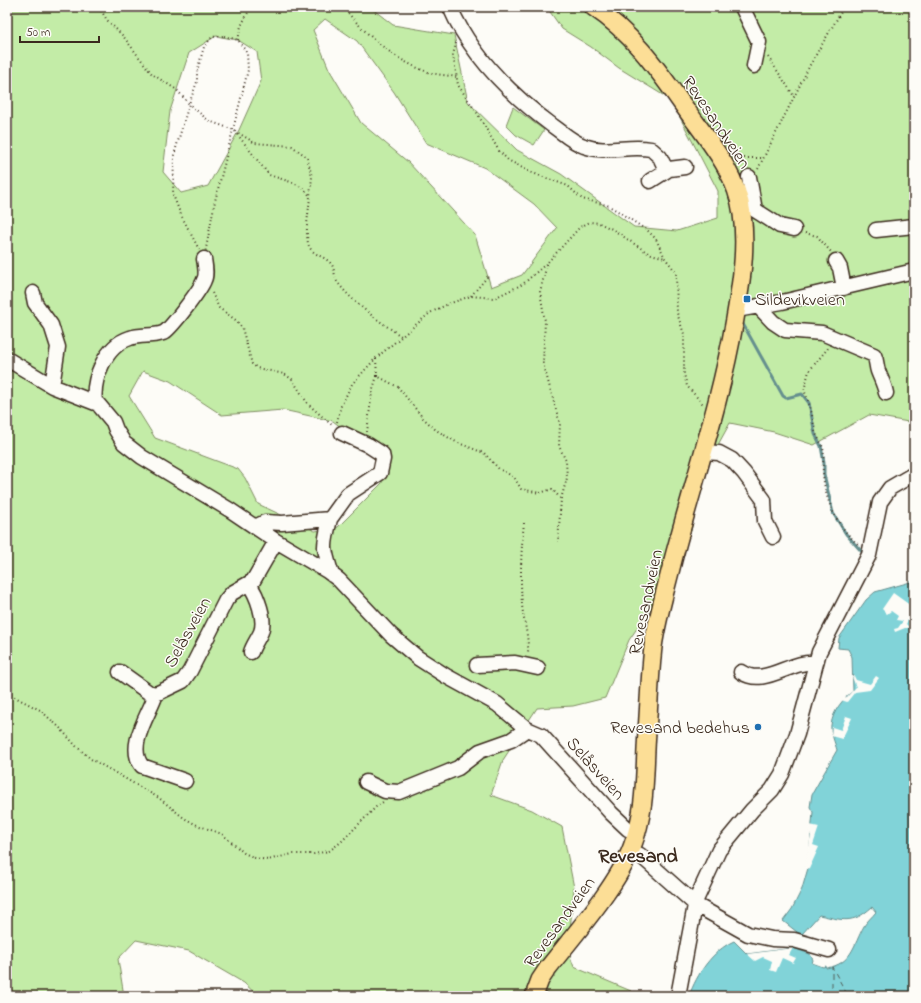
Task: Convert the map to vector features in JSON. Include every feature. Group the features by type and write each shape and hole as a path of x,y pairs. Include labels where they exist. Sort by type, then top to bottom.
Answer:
{"main road":[{"name":"Revesandveien","path":"534,996 540,980 602,898 631,851 637,832 644,802 646,785 647,732 653,647 661,608 730,346 737,308 744,248 748,189 736,186 723,161 637,44 607,16 593,7"}],"street":[{"path":"450,7 463,33 480,57 494,73 536,113 574,142 595,149 651,149 660,157 666,170"},
{"path":"742,7 759,42 754,66"},
{"path":"650,181 666,170 685,167"},
{"path":"748,189 755,210 780,226 794,229"},
{"path":"876,230 914,226"},
{"path":"95,403 95,382 112,349 124,340 132,337 151,336 168,330 205,279 204,259"},
{"path":"836,261 840,268 844,288"},
{"path":"737,308 758,306 844,288 914,271"},
{"path":"33,293 36,303 51,325 58,347 52,386"},
{"path":"758,306 773,322 785,330 822,333 874,355 877,361 878,370 884,380 886,393"},
{"name":"Selåsveien","path":"7,359 52,386 95,403 110,417 120,437 130,448 332,575 391,635 418,658 446,676 497,704 528,729 541,735 611,813 628,830 637,832"},
{"path":"332,575 324,554 324,545 330,519 348,494 381,471 382,455 368,445 342,433"},
{"path":"703,452 719,453 732,460 744,473 764,500 765,521 773,537"},
{"path":"678,996 701,888 720,850 752,810 772,790 782,774 797,734 819,652 858,579 870,552 877,513 884,495 901,480 914,474"},
{"path":"254,527 265,522 282,523 330,519"},
{"name":"Selåsveien","path":"156,694 183,681 199,656 226,600 232,593 249,584 259,572 276,541"},
{"path":"249,584 259,605 262,625 260,634 251,652"},
{"path":"477,664 515,663 538,668"},
{"path":"741,672 752,678 766,676 797,666 816,663"},
{"path":"120,672 148,692 156,694 137,742 139,762 150,770 185,782"},
{"path":"366,782 385,792 399,792 458,768 480,751 511,740 528,729"},
{"path":"631,851 640,855 696,906 748,934 759,938 794,940 829,950"}],"path":[{"path":"99,7 107,20 123,36 152,74 177,90 189,104 208,121 234,130 255,143 292,146 307,156 312,177 307,229 308,244 314,254 324,258 332,266 336,281 346,293 401,336"},
{"path":"238,40 241,26 251,7"},
{"path":"342,7 369,36 397,56 429,72 456,77"},
{"path":"748,189 810,65 844,7"},
{"path":"463,33 456,44 453,55 458,85 477,112 499,151 508,160 530,172 568,186 582,199 606,205 616,210 648,231 656,239 665,258 676,272 677,313 684,334 684,374 687,386 713,414"},
{"path":"224,36 238,40 247,53 248,70 215,201 204,259 180,215 173,195 174,155 197,82 197,71 204,47 212,37 224,36"},
{"path":"759,42 785,85 794,96"},
{"path":"234,130 269,175 294,182 304,189 310,196"},
{"path":"723,161 744,157 764,158"},
{"path":"205,279 219,308 237,321 242,328 252,364 257,368 284,374 292,379 308,404 335,428 341,406 352,384 376,358 401,336 430,313 448,304 471,296 494,298 523,284 547,263 580,227 590,222 599,223 648,253 665,258"},
{"path":"794,229 817,236 828,247 836,261"},
{"path":"547,263 540,292 545,321 543,363 560,424 560,446 566,460 567,478 562,498 558,542"},
{"path":"471,296 488,276"},
{"path":"833,338 826,352 818,358 809,371 804,390 810,403 816,431 823,447 823,473 829,502 848,535 870,552"},
{"path":"368,445 367,435 372,392 376,376 376,358"},
{"path":"376,376 398,387 423,418 436,430 456,442 484,453 499,469 514,477 521,489 540,493 552,489 562,498"},
{"path":"524,523 521,550 522,604 528,646"},
{"path":"7,693 40,710 91,759 159,798 184,818 222,834 244,853 255,858 268,860 292,854 314,854 329,851 341,842 376,807 399,792"}],"green space":[{"path":"7,7 370,7 393,25 454,35 468,102 517,150 561,174 634,227 677,231 718,218 718,191 671,100 619,68 591,47 562,29 548,9 544,7 914,7 914,423 869,415 814,445 774,432 730,423 704,470 691,531 664,589 629,640 605,698 573,706 537,708 503,760 491,795 532,810 562,827 574,888 568,951 574,967 631,991 633,996 258,996 244,983 189,951 136,940 118,959 124,996 7,996","holes":["325,19 357,41 394,92 426,143 485,168 534,204 557,228 522,275 491,287 475,235 408,162 361,123 329,69 313,30","216,36 238,40 257,52 261,81 239,130 208,186 181,193 163,172 170,111 189,53","143,371 170,381 222,415 283,410 333,421 381,459 382,483 338,527 315,531 258,504 245,478 238,469 155,438 129,396"]},
{"path":"513,107 544,130 534,145 516,135 506,125"}],"water":[{"path":"914,581 914,996 689,996 696,980 706,964 726,945 734,941 747,954 793,948 810,954 813,960 812,963 823,967 826,966 826,968 835,966 841,963 851,953 864,926 876,912 872,907 859,917 847,920 819,915 802,934 783,921 792,909 802,889 808,868 813,812 810,807 812,794 837,750 831,731 832,720 839,706 853,691 852,657 848,649 838,648 839,638 866,600 875,592"}],"pier":[{"path":"893,593 914,608 906,624 910,628 905,628 895,632 894,629 898,628 903,621 896,620 898,616 891,611 887,614 882,609"},
{"path":"854,676 856,680 870,684 876,676 879,678 870,690 855,692 847,702 841,700 847,697 856,687 852,677"},
{"path":"846,716 852,718 842,739 831,736 832,727 841,730"},
{"path":"810,825 819,827 813,845 819,847 809,869 807,868 805,871 811,835 809,834"},
{"path":"793,948 789,955 796,958 793,963 782,958 776,972 770,970 772,961 763,957 755,961 747,954"}],"waterway":[{"path":"743,324 783,396 786,398 802,394 809,403 815,434 821,446 824,474 833,513 846,534 862,552"}],"ferry route":[{"path":"832,996 832,967 848,996"}],"place":[{"name":"Sildevikveien","path":"747,299"},
{"name":"Revesand bedehus","path":"758,727"}],"district":[{"name":"Revesand","path":"638,855"}]}
